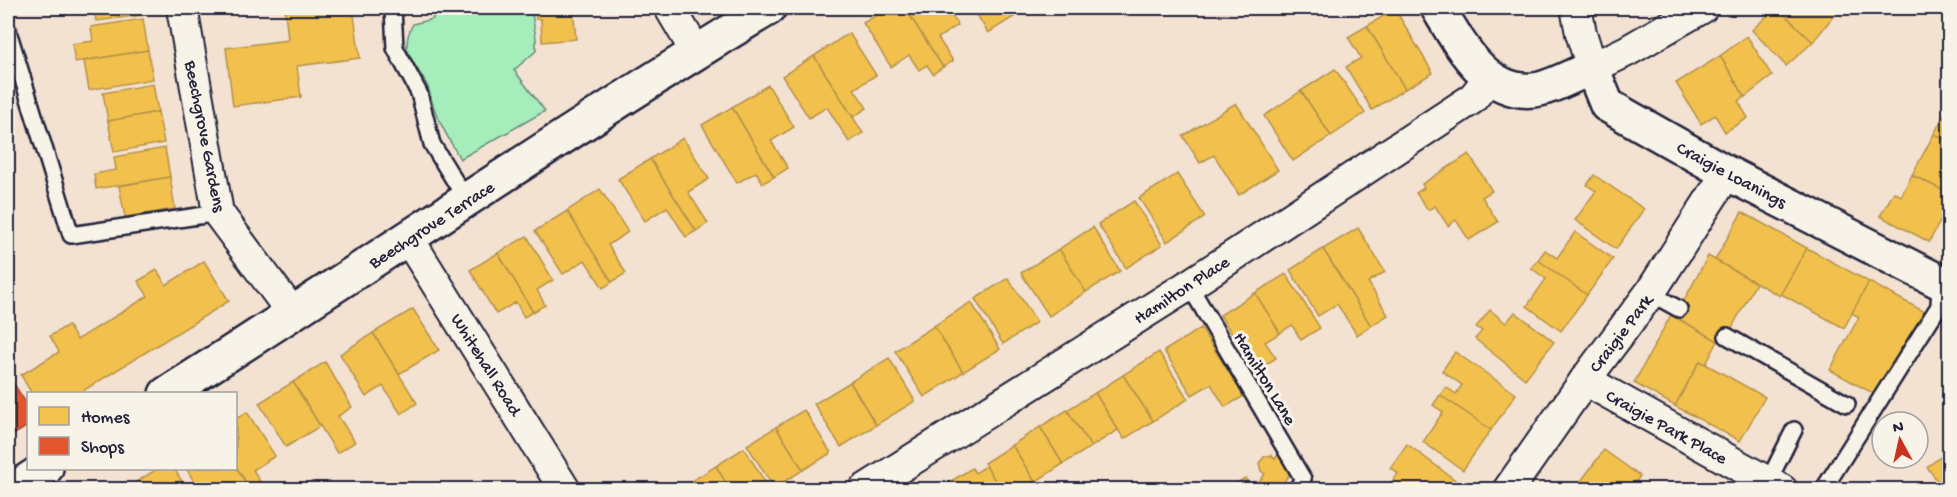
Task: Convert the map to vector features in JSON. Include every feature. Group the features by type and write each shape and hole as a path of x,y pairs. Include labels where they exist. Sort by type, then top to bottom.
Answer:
{"street":[{"name":"Beechgrove Gardens","path":"182,8 218,213 293,314"},
{"path":"670,8 696,52"},
{"name":"Beechgrove Terrace","path":"168,392 293,314 696,52 769,8"},
{"path":"1438,8 1464,51 1476,65 1505,86 1521,89 1539,89 1592,68 1627,51 1702,8"},
{"name":"Craigie Loanings","path":"1576,8 1592,68 1607,105 1727,173 1946,277"},
{"name":"Hamilton Place","path":"864,489 1189,285 1472,99 1490,77"},
{"name":"Craigie Park","path":"1508,489 1650,293 1727,173"},
{"name":"Whitehall Road","path":"408,238 565,489"},
{"name":"Craigie Park Place","path":"1585,380 1775,486"},
{"path":"13,489 43,470"}],"lane":[{"path":"393,8 395,48 419,93 432,144 467,201"},
{"path":"8,31 71,235 218,213"},
{"path":"1823,489 1939,306 1946,277"},
{"name":"Hamilton Lane","path":"1189,285 1303,479 1296,489"},
{"path":"1650,293 1679,309"},
{"path":"1727,336 1846,404"},
{"path":"1775,486 1794,430"}],"green space":[{"path":"433,8 531,8 536,51 514,70 545,111 460,159 438,119 428,87 408,51 407,43 413,24 433,19"}],"building: Homes":[{"path":"94,8 140,8 142,15 96,21"},
{"path":"296,8 353,8 360,58 297,66 301,97 233,106 226,48 288,40 285,11 296,10"},
{"path":"535,8 573,8 576,39 542,42 541,19 536,19"},
{"path":"888,8 905,8 943,67 933,74 927,65 919,70 909,55 891,67 863,23"},
{"path":"905,8 947,8 958,25 938,38 953,61 943,67"},
{"path":"973,8 1017,8 1020,13 988,33"},
{"path":"1776,8 1813,42 1786,66 1752,30"},
{"path":"1778,8 1837,8 1839,9 1813,42"},
{"path":"1395,9 1433,73 1405,89 1367,26"},
{"path":"143,19 148,50 75,62 72,44 93,41 91,27"},
{"path":"1367,26 1405,89 1372,110 1346,67 1361,58 1348,37"},
{"path":"849,33 876,75 854,89 867,108 853,117 814,56"},
{"path":"1747,36 1772,76 1745,97 1720,56"},
{"path":"148,50 153,79 89,90 84,61"},
{"path":"814,56 863,133 849,142 827,107 809,118 782,76"},
{"path":"1720,56 1745,97 1738,101 1748,118 1725,132 1715,115 1701,124 1676,83"},
{"path":"1335,69 1365,113 1331,136 1301,91"},
{"path":"153,84 158,112 108,121 103,93"},
{"path":"768,85 794,127 771,141 788,168 774,177 732,107"},
{"path":"1301,91 1331,136 1293,161 1264,116"},
{"path":"1236,103 1278,170 1239,195 1214,155 1200,163 1183,136"},
{"path":"1950,104 1950,142 1934,134"},
{"path":"732,107 774,177 763,183 756,172 737,183 702,125"},
{"path":"158,112 164,143 114,152 108,121"},
{"path":"1934,134 1950,142 1950,194 1912,175"},
{"path":"683,138 709,179 688,192 708,223 696,231 650,159"},
{"path":"165,148 170,177 96,189 94,174 116,170 114,157"},
{"path":"1469,154 1492,191 1482,197 1498,222 1469,240 1456,220 1448,226 1435,206 1428,210 1416,193 1424,188 1422,184"},
{"path":"650,159 696,231 686,237 667,207 645,221 618,179"},
{"path":"1177,174 1205,217 1167,242 1139,198"},
{"path":"1594,175 1644,209 1616,249 1575,220 1596,191 1587,185"},
{"path":"1912,175 1950,194 1950,203 1929,242 1880,216 1894,192 1901,196"},
{"path":"170,177 175,209 125,217 119,186"},
{"path":"600,189 628,232 608,245 626,273 612,282 567,211"},
{"path":"1134,201 1162,245 1126,268 1098,224"},
{"path":"567,211 612,282 603,288 585,260 563,274 535,231"},
{"path":"1742,212 1807,248 1780,296 1715,260"},
{"path":"1093,227 1120,271 1086,292 1059,249"},
{"path":"1358,228 1385,272 1368,282 1388,315 1371,326 1323,249"},
{"path":"1575,232 1613,259 1587,295 1538,260 1545,250 1557,258"},
{"path":"527,236 553,280 537,290 545,305 533,312 498,253"},
{"path":"1807,248 1869,282 1844,328 1781,294"},
{"path":"1059,249 1086,292 1049,316 1021,273"},
{"path":"1323,249 1371,326 1357,335 1337,304 1318,316 1290,270"},
{"path":"498,253 533,312 524,317 516,302 496,314 470,270"},
{"path":"1708,256 1756,283 1723,344 1675,317"},
{"path":"1538,260 1587,295 1561,331 1527,306 1546,279 1531,268"},
{"path":"204,261 229,301 81,392 31,392 21,375 59,352 50,336 68,325 77,340 148,296 138,281 157,270 166,285"},
{"path":"1286,274 1320,328 1301,340 1292,325 1280,333 1255,293"},
{"path":"1008,278 1037,322 1003,344 975,299"},
{"path":"1869,282 1925,312 1878,396 1830,370 1859,317 1852,313"},
{"path":"1255,293 1280,333 1265,342 1276,358 1255,371 1220,315"},
{"path":"971,302 1000,349 963,372 934,326"},
{"path":"413,309 439,350 399,374 373,333"},
{"path":"1490,310 1506,323 1515,312 1554,342 1525,379 1475,339 1482,331 1476,327"},
{"path":"1671,315 1718,341 1706,364 1700,361 1675,406 1634,383"},
{"path":"934,326 963,372 924,397 895,351"},
{"path":"1201,328 1244,396 1225,407 1211,384 1192,395 1164,351"},
{"path":"373,333 417,403 401,414 383,386 366,397 340,354"},
{"path":"1159,352 1188,399 1153,421 1123,375"},
{"path":"1455,352 1516,394 1491,430 1440,395 1446,387 1456,394 1462,385 1442,371"},
{"path":"889,358 915,401 876,425 850,382"},
{"path":"1700,361 1765,397 1740,441 1675,406"},
{"path":"325,362 352,407 338,416 355,442 337,453 293,382"},
{"path":"1123,375 1153,421 1124,439 1095,393"},
{"path":"293,382 320,426 286,447 259,403"},
{"path":"850,382 876,425 841,447 814,404"},
{"path":"1095,393 1118,430 1091,447 1067,410"},
{"path":"1440,395 1491,430 1463,470 1423,442 1443,412 1433,405"},
{"path":"804,410 831,453 803,470 776,427"},
{"path":"1067,410 1091,447 1063,464 1040,427"},
{"path":"247,412 275,456 253,470 261,483 251,490 237,469 237,418"},
{"path":"776,427 803,470 774,488 747,445"},
{"path":"1040,427 1063,464 1035,482 1012,445"},
{"path":"1407,444 1455,480 1448,490 1398,490 1390,484 1398,473 1390,468"},
{"path":"1012,445 1035,482 1023,490 1001,490 984,463"},
{"path":"744,448 770,490 730,490 716,466"},
{"path":"1604,450 1640,476 1636,482 1645,490 1585,490 1578,485"},
{"path":"1950,450 1950,490 1944,490 1929,470 1930,465"},
{"path":"1280,452 1291,472 1278,490 1225,490 1245,478 1253,489 1265,474 1261,471 1259,463 1264,457 1271,455 1275,459"},
{"path":"716,466 730,490 690,490 687,484"},
{"path":"986,466 1001,490 952,490 948,483 972,468 975,473"},
{"path":"237,469 250,490 234,490 230,483 219,490 199,490 187,470"},
{"path":"156,470 175,470 187,490 145,490 139,480"},
{"path":"139,480 145,490 124,490"}],"building: Shops":[{"path":"12,381 27,404 27,427 8,438 8,383"}]}
